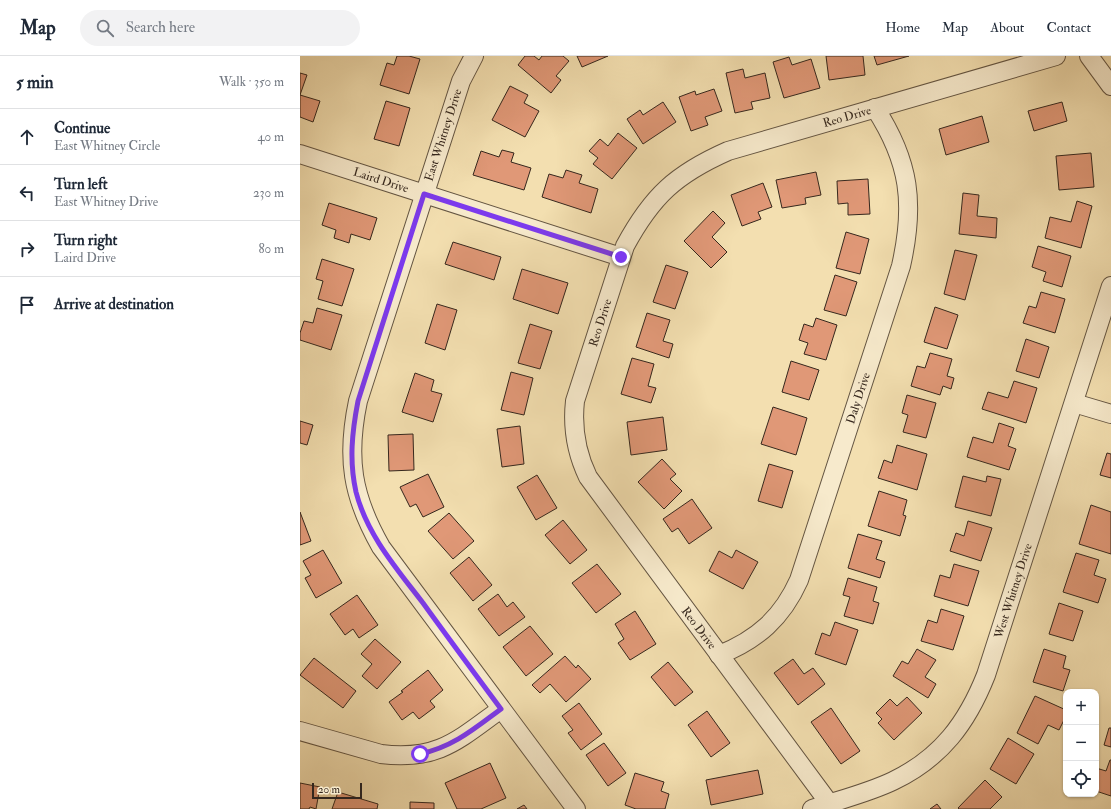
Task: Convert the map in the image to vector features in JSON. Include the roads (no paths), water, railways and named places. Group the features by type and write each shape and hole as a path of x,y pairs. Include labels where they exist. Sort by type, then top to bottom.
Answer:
{"street":[{"name":"East Whitney Drive","path":"474,56 461,81 358,401 352,427 352,466 356,492 365,517 381,547 576,809"},
{"name":"Reo Drive","path":"830,806 595,488 585,471 578,453 574,427 576,401 625,246 638,223 653,202 672,184 693,168 728,151 1056,56"},
{"path":"1090,56 1111,86"},
{"name":"Daly Drive","path":"719,655 744,643 767,627 786,605 799,580 901,266 908,227 908,201 905,175 895,144 875,108"},
{"name":"Laird Drive","path":"300,154 621,257"},
{"name":"West Whitney Drive","path":"812,809 830,806 882,786 917,768 938,751 956,732 977,699 1111,286"},
{"path":"1074,403 1111,414"},
{"path":"300,731 381,754 420,754 432,752 456,741 501,709"}]}
